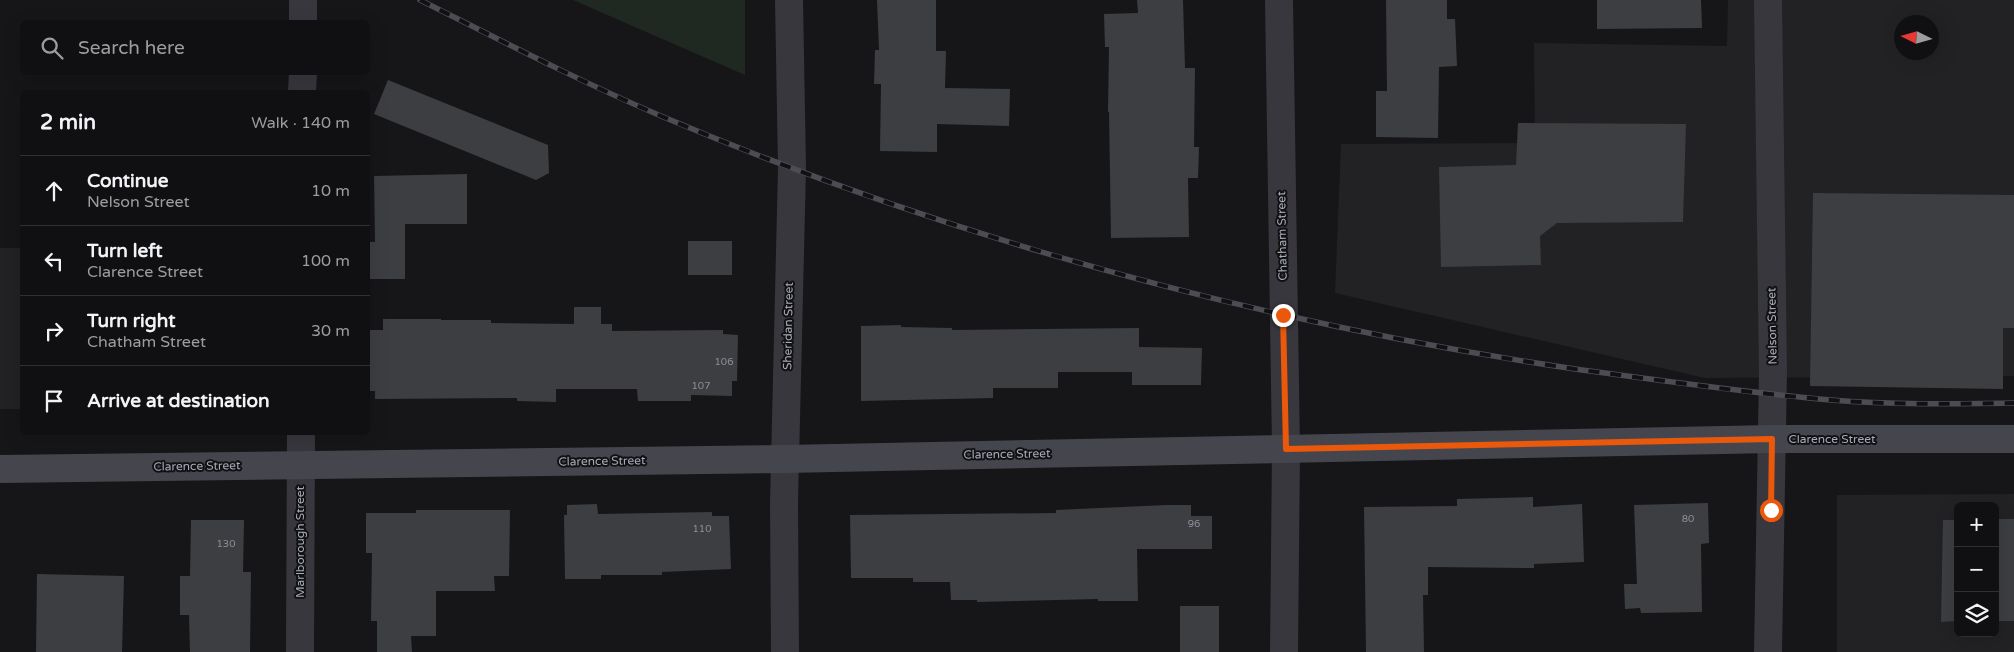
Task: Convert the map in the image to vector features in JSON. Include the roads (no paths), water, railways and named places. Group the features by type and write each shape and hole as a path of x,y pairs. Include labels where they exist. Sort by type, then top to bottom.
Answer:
{"main road":[{"name":"Clarence Street","path":"0,469 785,458 1772,439 2014,439"}],"street":[{"path":"303,0 303,20"},
{"name":"Sheridan Street","path":"785,652 785,458 792,168 789,0"},
{"name":"Chatham Street","path":"1279,0 1286,449 1284,652"},
{"name":"Nelson Street","path":"1768,0 1772,439 1768,652"},
{"path":"302,75 302,90"},
{"name":"Marlborough Street","path":"300,652 301,435"}],"railway":[{"path":"420,0 630,103 772,161 884,202 998,239 1113,272 1229,302 1346,328 1464,351 1582,370 1706,386 1854,402 1922,404 2014,403"}]}
